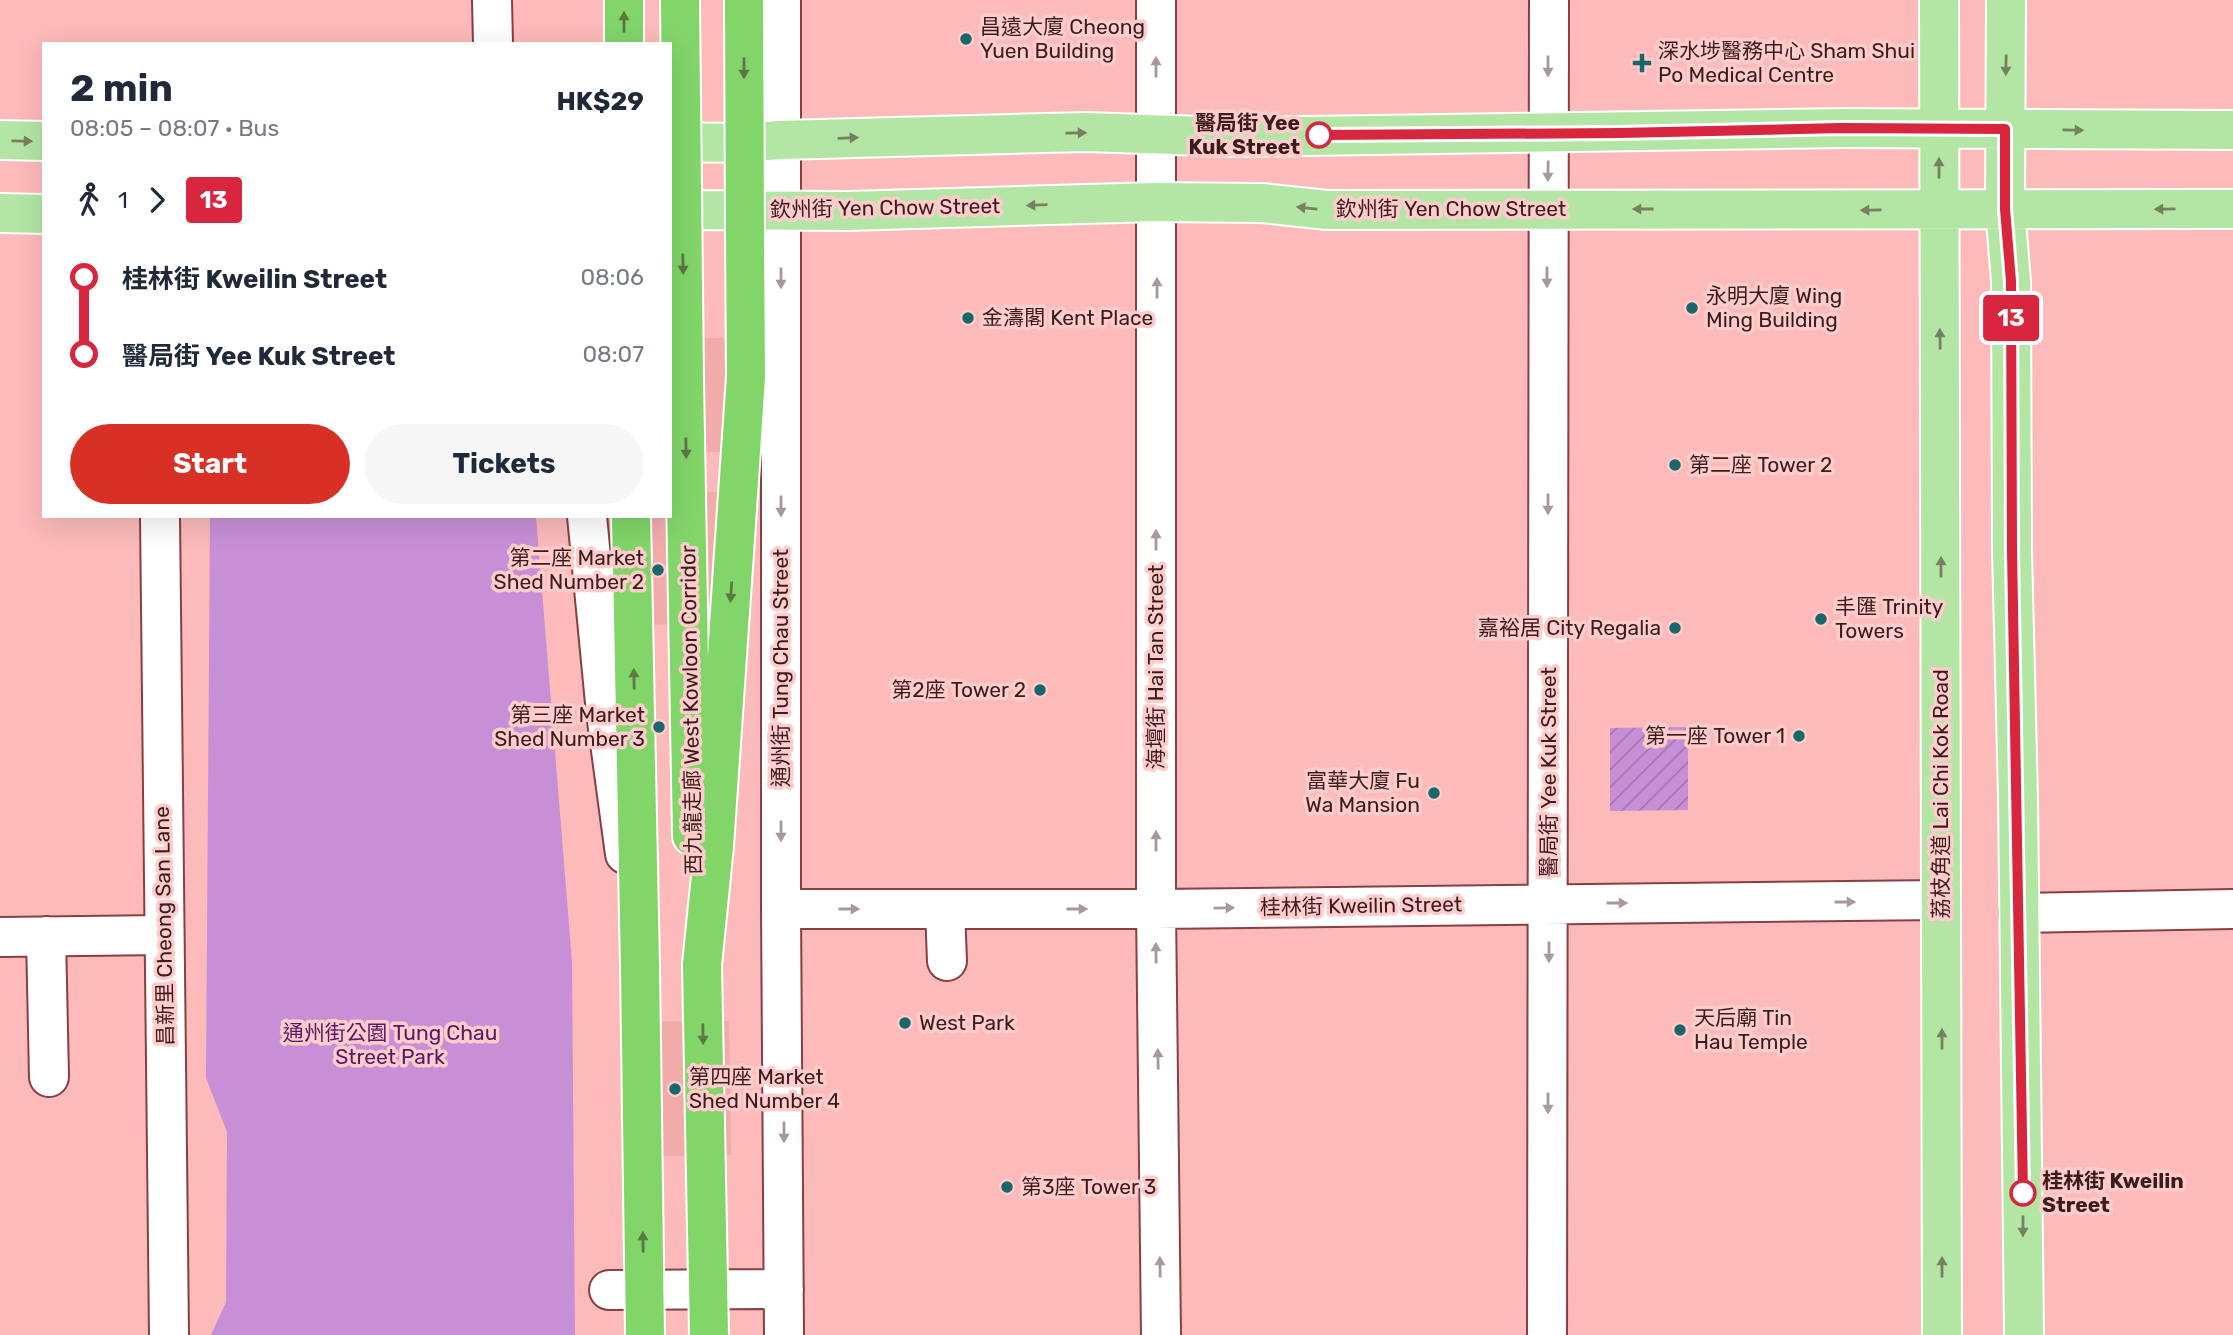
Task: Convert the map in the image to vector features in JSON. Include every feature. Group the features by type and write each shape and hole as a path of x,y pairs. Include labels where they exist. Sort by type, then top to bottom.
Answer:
{"highway":[{"path":"624,0 624,42"},
{"name":"西九龍走廊 West Kowloon Corridor","path":"680,0 692,825 702,965 709,1335"},
{"path":"702,965 715,832 746,377 744,0"},
{"path":"631,518 645,1335"}],"main road":[{"name":"荔枝角道 Lai Chi Kok Road","path":"1939,0 1942,1335"},
{"path":"2006,0 2005,209 2011,281 2012,550 2024,1335"},
{"path":"672,142 740,143 1058,133 1156,133 1230,137 1939,128 2233,130"},
{"path":"0,140 42,141"},
{"name":"欽州街 Yen Chow Street","path":"672,210 848,211 1154,202 1262,203 1327,210 2233,209"},
{"path":"0,213 42,214"}],"street":[{"path":"492,0 493,42"},
{"name":"通州街 Tung Chau Street","path":"781,0 784,1335"},
{"name":"海壇街 Hai Tan Street","path":"1156,0 1156,909 1161,1335"},
{"name":"醫局街 Yee Kuk Street","path":"1547,1335 1549,0"},
{"name":"昌新里 Cheong San Lane","path":"160,518 169,1335"},
{"path":"587,518 606,713 640,967"},
{"name":"桂林街 Kweilin Street","path":"781,909 1156,909 1940,900"},
{"path":"946,909 947,961"},
{"path":"2019,913 2233,909"},
{"path":"0,937 164,935"},
{"path":"46,936 49,1077"},
{"path":"609,1290 784,1289"}],"shaded area":[{"path":"672,338 735,338 735,452 672,452"},
{"name":"第二座 Market Shed Number 2","path":"672,492 719,492 721,624 596,625 594,518 672,518"},
{"name":"第四座 Market Shed Number 4","path":"729,1021 731,1155 622,1157 620,1022"}],"green space":[{"name":"通州街公園 Tung Chau Street Park","path":"210,518 536,518 572,962 575,1335 211,1335 226,1302 227,1132 206,1078"},
{"path":"1688,727 1688,810 1610,811 1610,728"}],"bus line":[{"name":"13","path":"1319,135 1841,128 2005,129 2005,209 2011,281 2012,550 2023,1193"}],"place":[{"name":"昌遠大廈 Cheong Yuen Building","path":"966,39"},
{"name":"深水埗醫務中心 Sham Shui Po Medical Centre","path":"1642,63"},
{"name":"醫局街 Yee Kuk Street","path":"1319,135"},
{"name":"永明大廈 Wing Ming Building","path":"1692,308"},
{"name":"金濤閣 Kent Place","path":"968,318"},
{"name":"第二座 Tower 2","path":"1675,465"},
{"name":"第二座 Market Shed Number 2","path":"658,570"},
{"name":"丰匯 Trinity Towers","path":"1821,619"},
{"name":"嘉裕居 City Regalia","path":"1675,628"},
{"name":"第2座 Tower 2","path":"1040,690"},
{"name":"第三座 Market Shed Number 3","path":"659,727"},
{"name":"第一座 Tower 1","path":"1799,736"},
{"name":"富華大廈 Fu Wa Mansion","path":"1434,793"},
{"name":"West Park","path":"905,1023"},
{"name":"天后廟 Tin Hau Temple","path":"1680,1030"},
{"name":"第四座 Market Shed Number 4","path":"675,1089"},
{"name":"第3座 Tower 3","path":"1007,1187"},
{"name":"桂林街 Kweilin Street","path":"2023,1193"}]}
